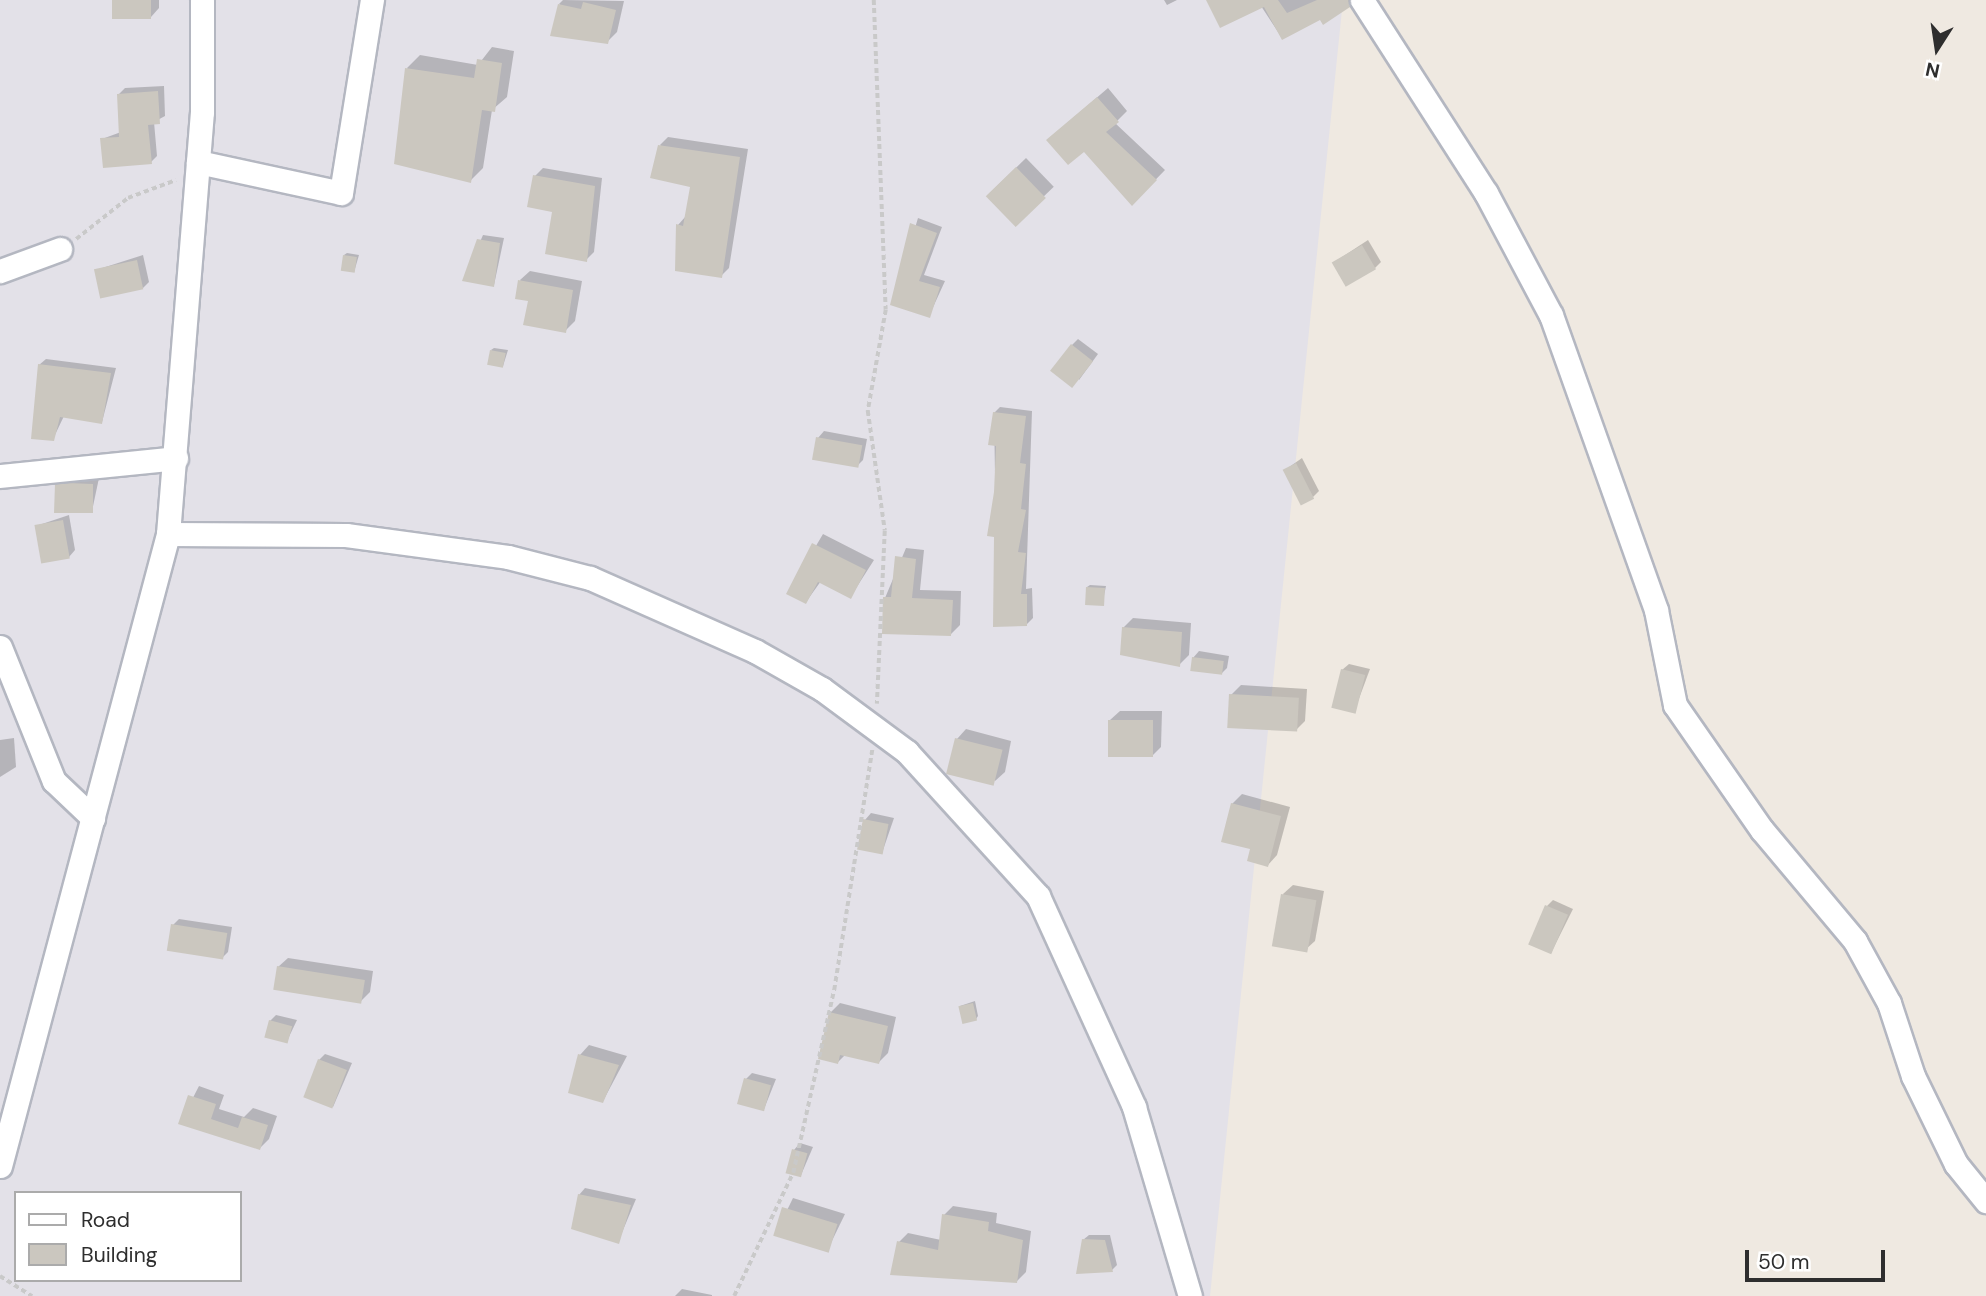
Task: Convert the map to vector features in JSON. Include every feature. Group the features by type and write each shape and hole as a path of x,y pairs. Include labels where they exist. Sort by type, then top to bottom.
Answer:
{"street":[{"path":"0,1166 168,534 197,166 202,0"},
{"path":"197,166 341,193 372,0"},
{"path":"1362,0 1486,192 1551,315 1656,610 1675,705 1762,830 1855,941 1889,1003 1913,1076 1956,1164 1986,1201"},
{"path":"0,271 60,249"},
{"path":"0,476 176,458"},
{"path":"168,534 346,535 548,566 719,633 822,689 925,768 1038,895 1134,1107 1191,1296"},
{"path":"0,646 54,781 93,818"}],"path":[{"path":"734,1296 793,1173 834,990 875,730 885,531 869,411 886,310 874,0"},
{"path":"60,249 128,198 197,166"},
{"path":"0,1276 32,1296"}],"shaded area":[{"path":"0,0 1343,0 1210,1296 0,1296"}],"building":[{"path":"112,0 151,0 151,19 112,19"},
{"path":"1206,0 1278,0 1287,13 1317,0 1348,0 1350,7 1323,25 1320,20 1282,40 1264,7 1220,28"},
{"path":"583,2 616,10 608,44 550,36 558,4 581,9"},
{"path":"477,59 502,63 495,112 482,110 471,183 394,164 405,68 474,78"},
{"path":"158,91 160,124 148,125 152,164 103,168 100,138 119,137 117,94"},
{"path":"1097,97 1119,122 1106,132 1157,180 1132,206 1084,152 1068,165 1046,140"},
{"path":"658,145 740,157 722,278 675,271 676,224 683,226 690,187 650,178"},
{"path":"1016,167 1046,198 1016,227 986,196"},
{"path":"533,175 595,186 587,262 545,254 552,212 527,207"},
{"path":"910,223 937,233 919,281 940,287 930,318 890,305"},
{"path":"477,239 500,243 494,287 462,281"},
{"path":"1362,245 1376,269 1346,287 1332,262"},
{"path":"343,255 357,257 355,273 341,271"},
{"path":"137,260 143,289 100,298 94,269"},
{"path":"518,280 573,290 566,333 523,325 528,301 515,299"},
{"path":"1071,344 1093,361 1072,388 1050,371"},
{"path":"490,350 506,353 503,368 487,365"},
{"path":"38,364 111,373 102,424 60,417 54,441 31,439"},
{"path":"993,412 1026,416 1020,463 1026,464 1021,509 1026,510 1018,552 1026,553 1021,594 1027,594 1027,626 993,627 994,537 987,536 994,492 996,446 988,445"},
{"path":"816,437 862,445 858,468 812,460"},
{"path":"1296,463 1314,499 1301,505 1283,470"},
{"path":"55,484 93,484 93,513 54,513"},
{"path":"63,520 70,558 41,563 34,525"},
{"path":"812,543 866,570 851,599 818,582 806,604 786,594"},
{"path":"895,556 916,559 912,598 953,600 951,636 882,634 883,597 891,597"},
{"path":"1086,587 1105,588 1104,606 1085,605"},
{"path":"1122,627 1182,632 1180,667 1120,655"},
{"path":"1192,657 1224,661 1222,675 1190,671"},
{"path":"1341,669 1365,675 1356,714 1331,708"},
{"path":"1229,694 1299,698 1297,732 1227,728"},
{"path":"1108,720 1153,720 1153,757 1108,757"},
{"path":"955,738 1003,750 994,786 946,774"},
{"path":"1231,803 1281,816 1268,867 1247,861 1250,849 1221,842"},
{"path":"863,819 889,824 883,854 857,849"},
{"path":"1281,894 1316,900 1307,952 1272,946"},
{"path":"1545,905 1568,915 1551,954 1528,945"},
{"path":"171,924 227,933 223,960 167,951"},
{"path":"277,966 365,980 361,1004 273,990"},
{"path":"973,1003 977,1021 962,1024 958,1006"},
{"path":"829,1012 888,1026 879,1064 840,1055 838,1064 818,1059"},
{"path":"269,1020 292,1026 288,1044 264,1037"},
{"path":"578,1054 619,1065 603,1103 568,1093"},
{"path":"318,1059 347,1070 332,1108 303,1097"},
{"path":"744,1078 771,1085 764,1111 737,1104"},
{"path":"188,1095 216,1104 211,1119 238,1128 242,1117 268,1125 260,1150 178,1124"},
{"path":"792,1149 807,1153 801,1177 786,1173"},
{"path":"578,1194 631,1205 619,1244 571,1229"},
{"path":"782,1207 837,1224 829,1253 773,1236"},
{"path":"942,1214 989,1222 988,1231 1023,1240 1017,1283 890,1275 897,1241 938,1250"},
{"path":"1082,1239 1105,1240 1113,1272 1076,1274"}]}
